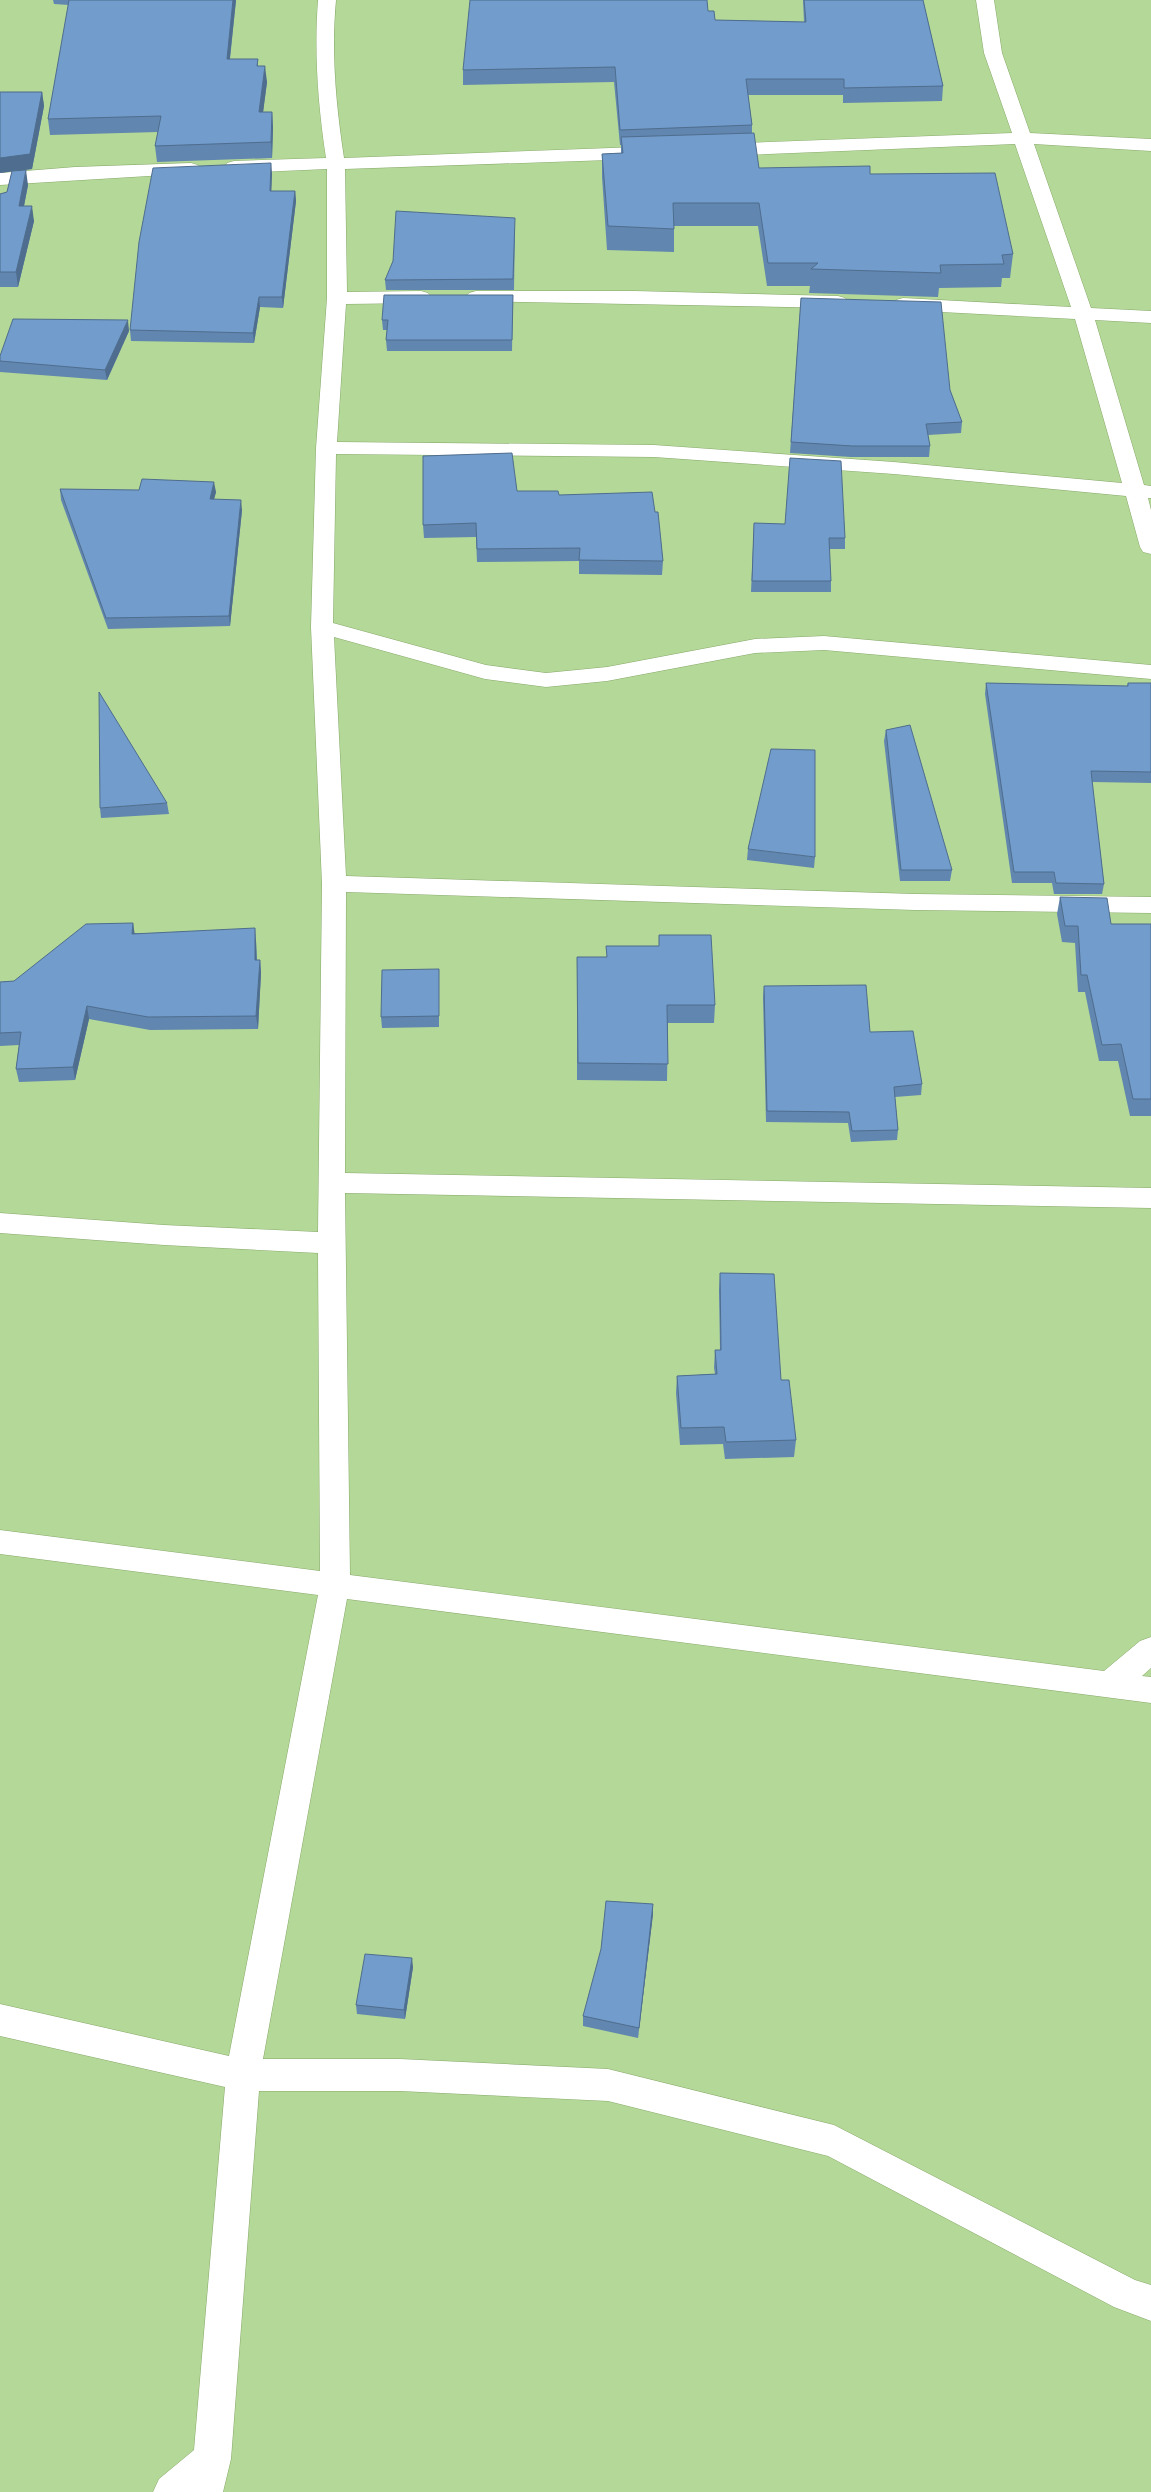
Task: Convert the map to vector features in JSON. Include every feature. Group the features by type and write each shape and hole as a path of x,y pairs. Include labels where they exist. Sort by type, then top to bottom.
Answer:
{"street":[{"path":"172,2492 208,2476 243,2075 335,1584 331,1184 334,884 322,627 326,448 337,298 336,165 326,102 324,23 327,0"},
{"path":"984,0 993,52 1143,492 1151,547"},
{"path":"704,151 1022,138 1151,145"},
{"path":"2,184 75,173 654,152"},
{"path":"337,298 436,297"},
{"path":"456,297 634,297 852,303"},
{"path":"882,304 1082,312 1151,318"},
{"path":"326,448 654,451 894,468 1143,492"},
{"path":"322,627 485,672 546,680 607,674 755,646 824,643 1151,672"},
{"path":"334,884 667,892 915,902 1151,905"},
{"path":"331,1184 1151,1198"},
{"path":"0,1223 164,1235 332,1243"},
{"path":"0,1542 1151,1690"},
{"path":"1109,1685 1151,1650"},
{"path":"0,2020 243,2075 400,2075 608,2085 834,2141 1127,2294 1151,2303"}],"building":[{"path":"69,0 233,0 227,59 258,59 257,66 265,66 259,112 272,112 271,142 155,146 161,116 48,119"},
{"path":"470,0 707,0 708,11 714,11 715,20 806,22 804,0 923,0 943,86 844,88 844,79 746,79 752,125 620,130 615,67 463,70"},
{"path":"0,92 42,92 30,154 0,158"},
{"path":"754,133 759,168 870,166 870,174 995,173 1013,254 1002,255 1004,264 940,265 941,273 811,269 818,263 768,263 759,203 673,203 674,229 608,226 602,154 623,153 621,137"},
{"path":"271,163 270,191 295,191 282,297 259,297 253,333 130,330 139,242 153,168"},
{"path":"26,170 19,206 32,206 16,272 0,272 0,194 7,192 12,171"},
{"path":"396,211 515,218 513,279 385,280 393,261"},
{"path":"384,295 513,295 512,340 386,340 388,320 382,320"},
{"path":"801,298 941,302 950,390 962,422 926,424 930,446 852,446 791,442"},
{"path":"13,319 128,320 105,370 0,361"},
{"path":"512,453 517,491 558,491 559,495 652,492 655,512 658,512 663,561 579,560 580,548 477,549 476,523 423,525 423,456"},
{"path":"790,458 841,461 845,538 829,538 831,581 752,581 754,523 785,524"},
{"path":"142,479 214,482 210,499 241,500 229,616 106,618 60,489 139,490"},
{"path":"986,683 1128,686 1128,683 1151,683 1151,772 1091,771 1104,884 1056,883 1054,872 1014,872"},
{"path":"99,692 167,803 100,808"},
{"path":"910,725 952,870 901,870 886,730"},
{"path":"771,749 815,750 815,857 748,849"},
{"path":"1060,897 1107,898 1111,924 1151,924 1151,1099 1133,1099 1121,1044 1102,1045 1087,975 1081,975 1078,926 1065,926"},
{"path":"133,923 132,934 255,928 255,960 260,960 256,1016 148,1017 87,1006 73,1067 16,1069 21,1032 0,1033 0,982 14,981 86,924"},
{"path":"659,935 711,935 715,1005 667,1005 668,1064 578,1063 577,957 607,957 606,946 659,946"},
{"path":"439,969 439,1016 381,1017 382,970"},
{"path":"866,985 870,1032 913,1031 922,1084 894,1087 898,1130 852,1131 849,1112 767,1111 764,986"},
{"path":"720,1273 774,1274 781,1380 789,1380 796,1440 726,1442 724,1427 681,1428 677,1376 717,1374 715,1350 721,1350"},
{"path":"606,1901 653,1904 639,2028 583,2016 601,1949"},
{"path":"365,1954 412,1958 404,2010 356,2005"}]}
